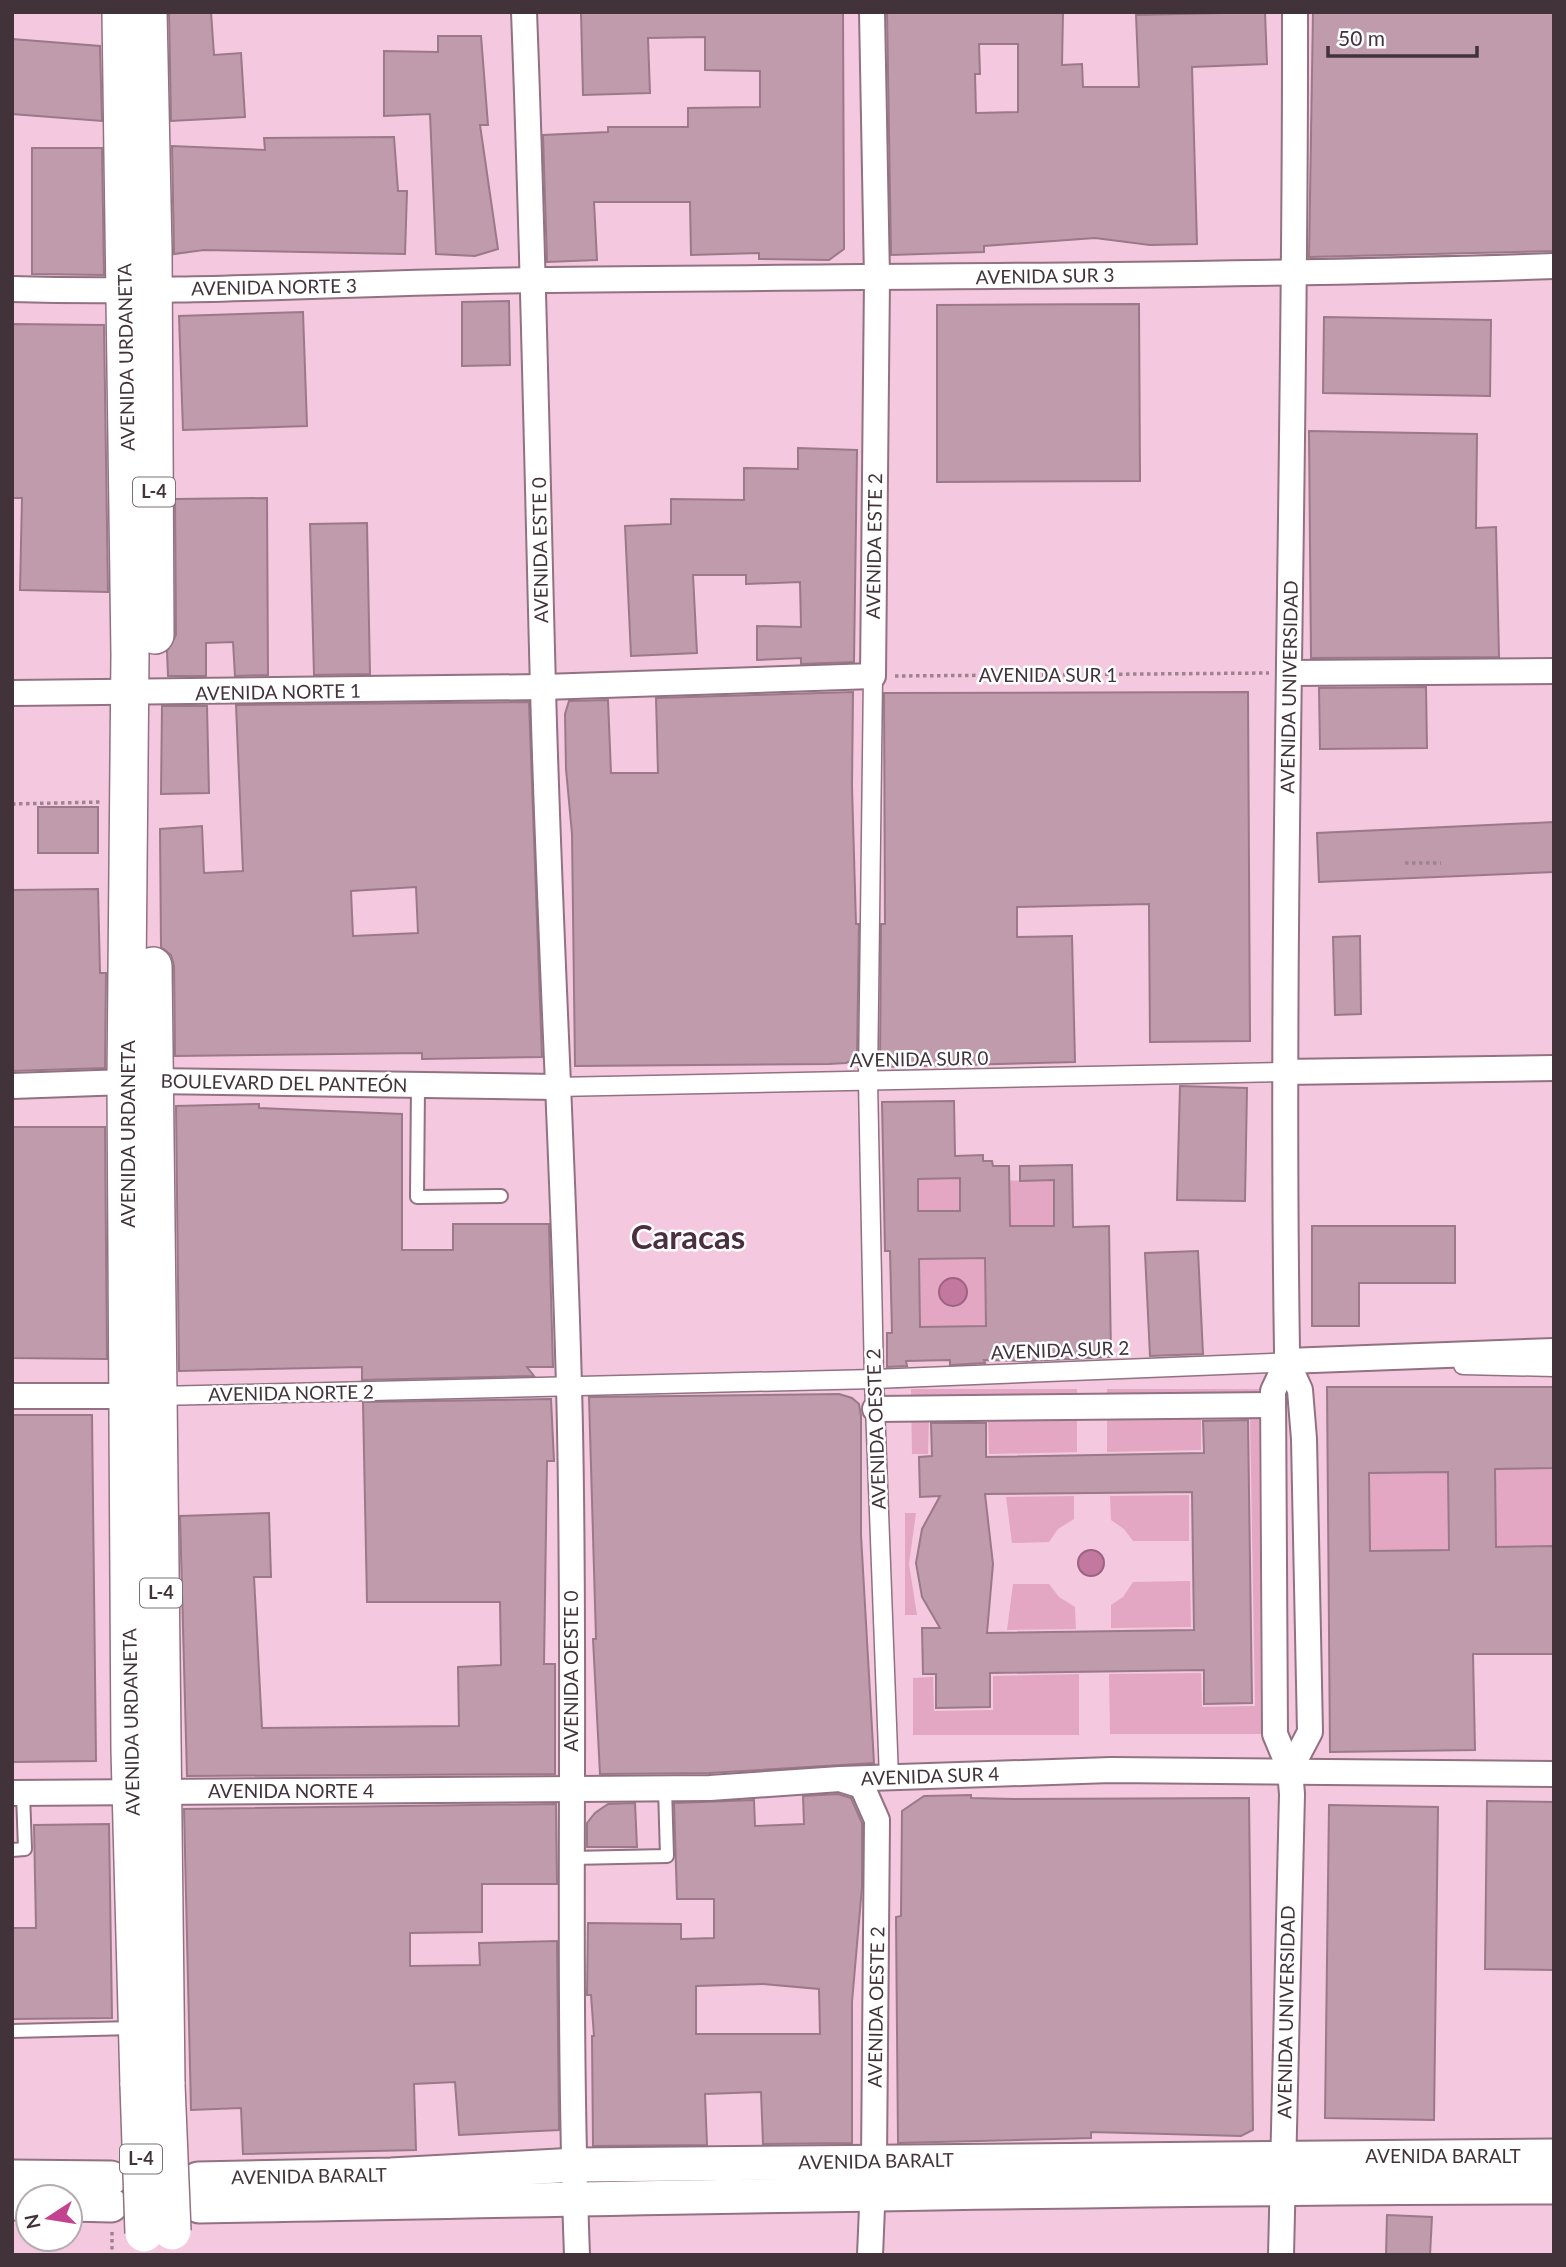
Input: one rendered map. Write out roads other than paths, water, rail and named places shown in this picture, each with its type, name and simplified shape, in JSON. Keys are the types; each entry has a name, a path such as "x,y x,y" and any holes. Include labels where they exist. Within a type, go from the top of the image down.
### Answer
{"main road":[{"name":"AVENIDA URDANETA","path":"121,12 139,290"},
{"name":"AVENIDA URDANETA","path":"140,1081 143,694 139,290 148,12"},
{"name":"AVENIDA URDANETA","path":"143,694 131,801 140,1081 147,1791 158,2243"},
{"name":"AVENIDA URDANETA","path":"147,1791 133,2013 153,2085"},
{"name":"AVENIDA BARALT","path":"1554,2155 1284,2173 872,2193 575,2201 199,2192 391,2175 576,2165 874,2160 1284,2173 1554,2187"},
{"path":"12,2178 47,2183"},
{"path":"84,2188 111,2192 84,2200"}],"street":[{"name":"AVENIDA ESTE 0","path":"524,12 535,280 543,687 556,1087"},
{"name":"AVENIDA ESTE 2","path":"868,1081 877,278 872,12"},
{"name":"AVENIDA UNIVERSIDAD","path":"1290,1770 1310,1732 1304,1439 1300,1390 1287,1362 1283,1072 1296,273 1295,12"},
{"name":"AVENIDA SUR 3","path":"535,280 1296,273 1540,263"},
{"name":"AVENIDA NORTE 3","path":"12,289 139,290 535,280"},
{"path":"1289,673 1554,671"},
{"path":"543,687 873,676"},
{"name":"AVENIDA NORTE 1","path":"12,693 143,694 543,687"},
{"path":"1283,1072 1554,1068"},
{"name":"AVENIDA SUR 0","path":"556,1087 1283,1072"},
{"name":"BOULEVARD DEL PANTEÓN","path":"12,1086 140,1081 556,1087"},
{"name":"AVENIDA OESTE 2","path":"868,1081 874,1378 889,1778"},
{"name":"AVENIDA OESTE 0","path":"556,1087 574,1378 571,1858 577,2255"},
{"path":"1287,1362 1554,1351"},
{"name":"AVENIDA UNIVERSIDAD","path":"1282,2255 1292,1794 1290,1770 1275,1734 1272,1405 1273,1391 1287,1362"},
{"name":"AVENIDA SUR 2","path":"574,1378 874,1378 1287,1362 1554,1367"},
{"name":"AVENIDA NORTE 2","path":"12,1396 144,1396 574,1378"},
{"path":"875,1409 1272,1405"},
{"name":"AVENIDA SUR 4","path":"571,1789 665,1788 1111,1770 1554,1774"},
{"name":"AVENIDA OESTE 2","path":"841,1779 862,1786 877,1820 874,2160 870,2255"},
{"name":"AVENIDA NORTE 4","path":"18,1793 571,1789"}],"lane":[{"path":"418,1085 417,1197 501,1196"},
{"path":"571,1858 667,1856 665,1788"},
{"path":"12,1850 25,1849 18,1793"},
{"path":"12,2031 133,2013"}],"district":[{"name":"Caracas","path":"688,1237"}]}
